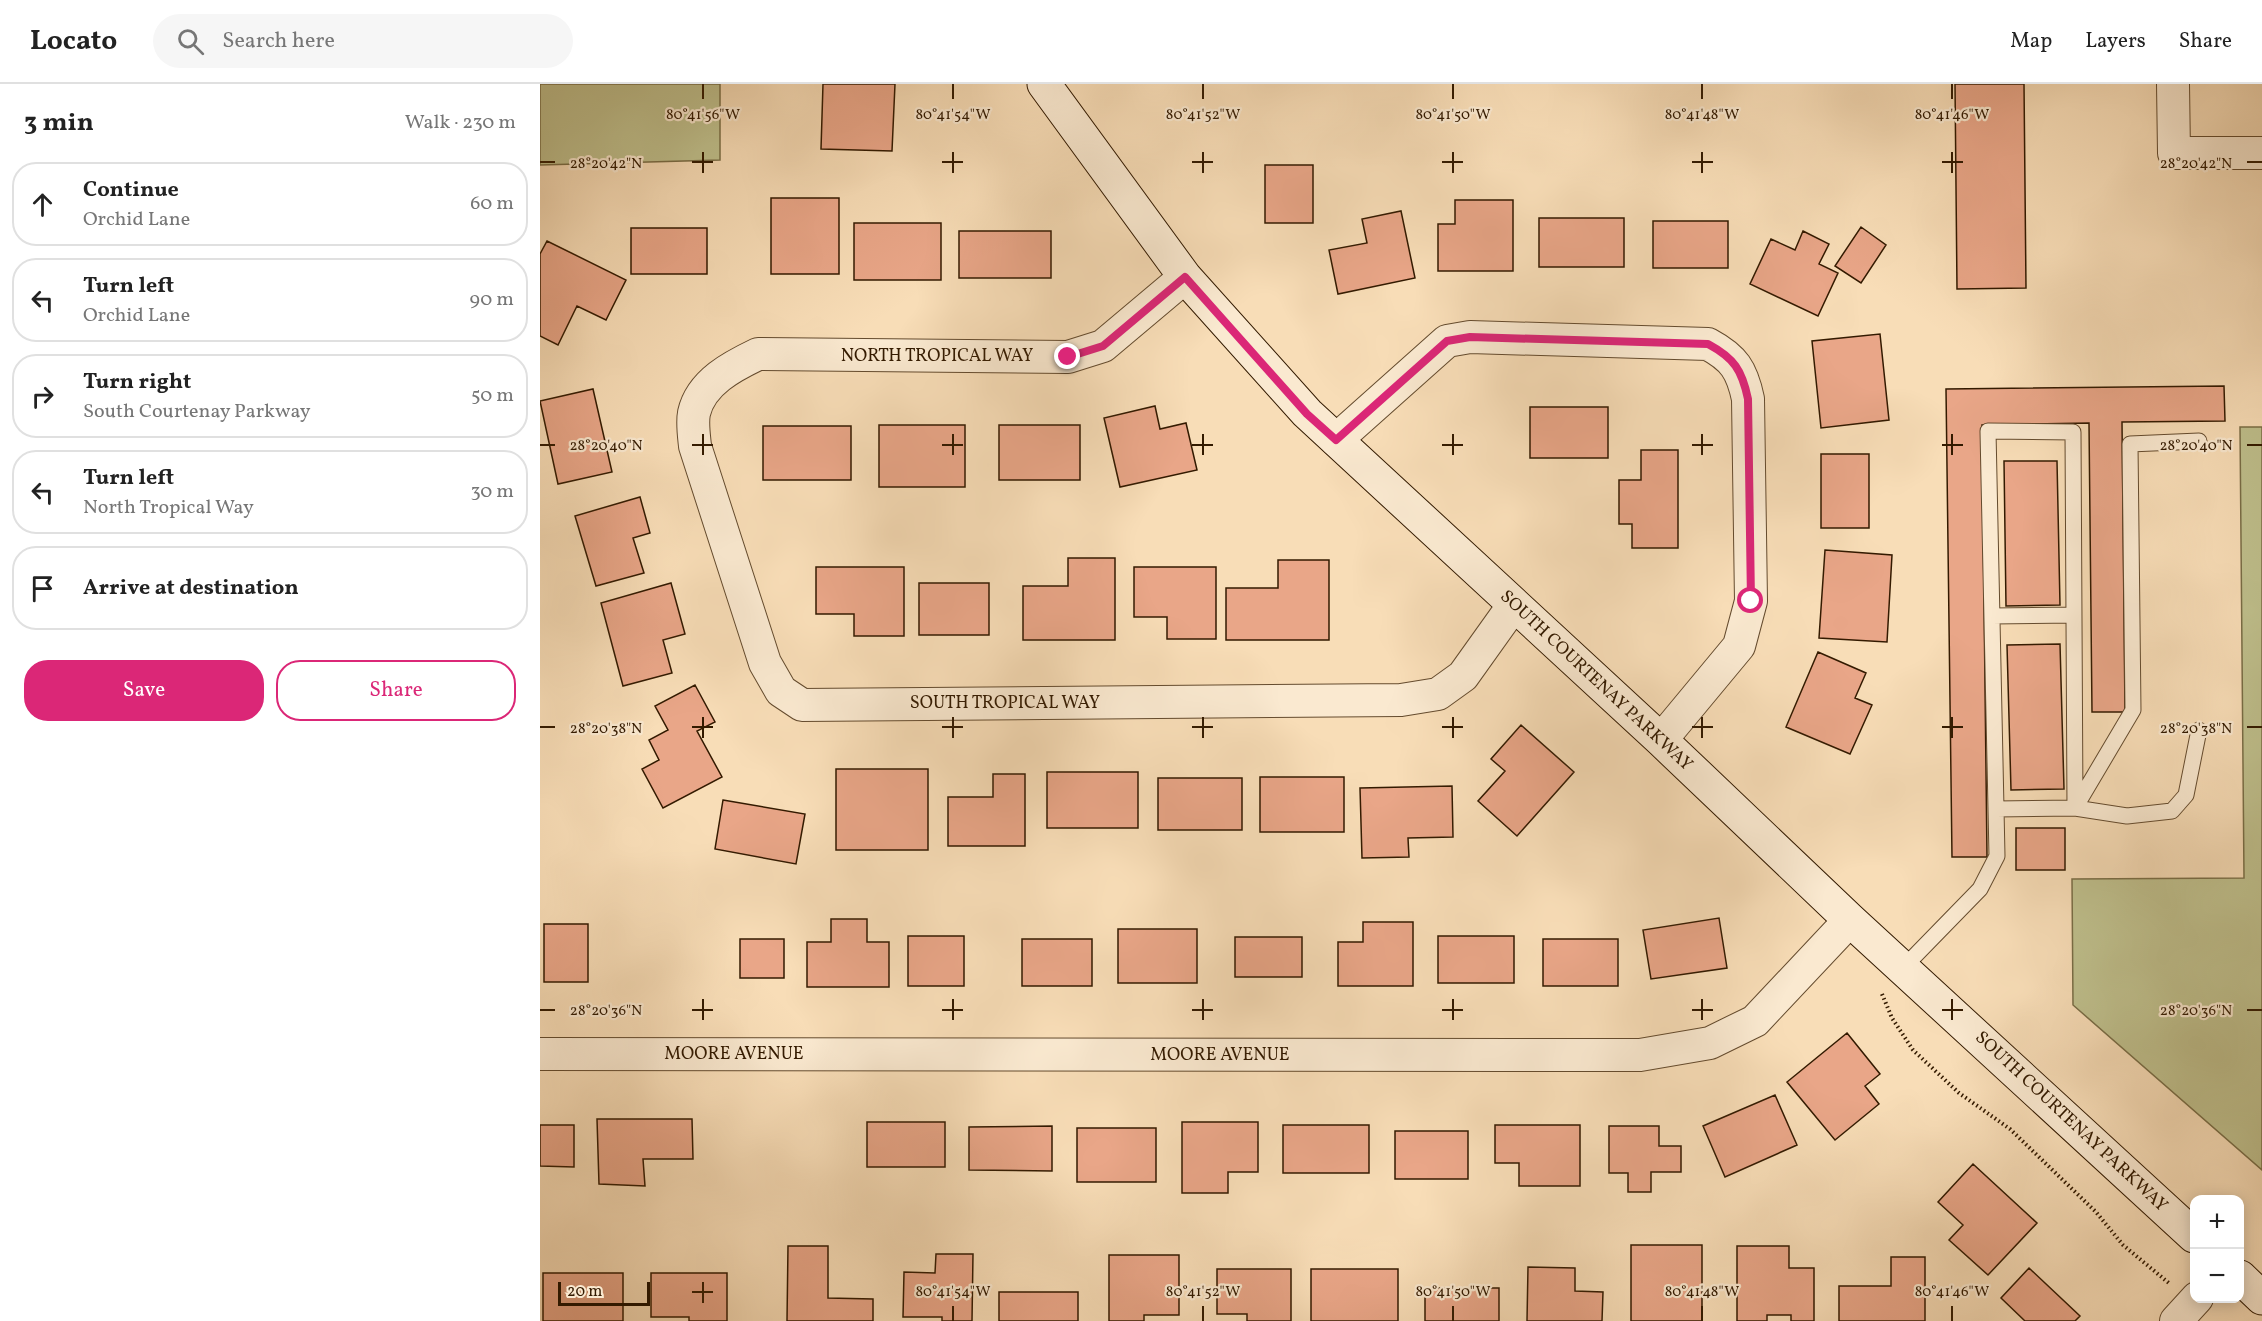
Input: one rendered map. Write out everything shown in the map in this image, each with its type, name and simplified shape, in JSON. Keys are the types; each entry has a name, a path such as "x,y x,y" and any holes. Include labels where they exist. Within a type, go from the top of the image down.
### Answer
{"main road":[{"name":"SOUTH COURTENAY PARKWAY","path":"1044,84 1185,277 1307,414 1661,740 1850,920 2190,1232"},
{"path":"2244,1281 2262,1298"}],"street":[{"path":"2173,84 2174,153 2262,153"},
{"name":"NORTH TROPICAL WAY","path":"707,387 732,366 758,354 1068,357 1103,346 1185,277"},
{"path":"1336,440 1447,341 1470,337 1708,344 1725,353 1744,380 1748,399 1751,601 1739,646 1661,740"},
{"name":"SOUTH TROPICAL WAY","path":"707,387 694,412 695,446 765,663 781,691 802,705 1401,700 1438,694 1462,676 1513,606"},
{"name":"MOORE AVENUE","path":"540,1054 1640,1055 1710,1043 1755,1021 1850,920"},
{"path":"2176,1321 2193,1303"}],"lane":[{"path":"1903,968 1980,889 1997,856 1988,431 2073,432 2075,808"},
{"path":"2075,808 2133,710 2130,444 2199,441"},
{"path":"1992,616 2074,615"},
{"path":"1996,809 2075,808 2127,816 2172,811 2186,795 2199,730"}],"green space":[{"path":"540,84 720,84 720,160 540,165"},
{"path":"2240,427 2262,427 2262,1170 2073,1005 2072,879 2244,878"}],"building":[{"path":"823,84 895,84 892,151 821,149"},
{"path":"1955,84 2024,84 2026,288 1957,289"},
{"path":"1265,165 1313,165 1313,223 1265,223"},
{"path":"771,198 839,198 839,274 771,274"},
{"path":"1455,200 1513,200 1513,271 1438,271 1438,224 1455,224"},
{"path":"1401,211 1415,278 1338,294 1329,250 1367,243 1362,219"},
{"path":"1539,218 1624,218 1624,267 1539,267"},
{"path":"1653,221 1728,221 1728,268 1653,268"},
{"path":"854,223 941,223 941,280 854,280"},
{"path":"1861,227 1886,245 1861,283 1835,266"},
{"path":"631,228 707,228 707,274 631,274"},
{"path":"959,231 1051,231 1051,278 959,278"},
{"path":"1803,231 1829,244 1819,264 1838,273 1818,316 1750,284 1771,239 1795,250"},
{"path":"547,241 626,280 606,320 577,306 558,345 540,336 540,254"},
{"path":"1880,334 1889,420 1821,428 1812,341"},
{"path":"2224,386 2225,421 2122,422 2125,712 2092,712 2089,423 1982,425 1987,857 1952,857 1946,389"},
{"path":"593,389 612,472 558,484 540,401"},
{"path":"1155,406 1160,429 1186,423 1197,470 1120,487 1104,418"},
{"path":"1530,407 1608,407 1608,458 1530,458"},
{"path":"879,425 965,425 965,487 879,487"},
{"path":"999,425 1080,425 1080,480 999,480"},
{"path":"763,426 851,426 851,480 763,480"},
{"path":"1641,450 1678,450 1678,548 1632,548 1632,524 1619,524 1619,480 1641,480"},
{"path":"1821,454 1869,454 1869,528 1821,528"},
{"path":"2004,461 2057,461 2060,605 2006,606"},
{"path":"640,497 650,533 633,538 644,573 596,586 575,516"},
{"path":"1825,550 1892,555 1887,642 1819,638"},
{"path":"1068,558 1115,558 1115,640 1023,640 1023,586 1068,586"},
{"path":"1278,560 1329,560 1329,640 1226,640 1226,588 1278,588"},
{"path":"816,567 904,567 904,636 854,636 854,614 816,614"},
{"path":"1134,567 1216,567 1216,639 1167,639 1167,617 1134,617"},
{"path":"671,583 685,634 663,640 672,673 623,686 601,603"},
{"path":"919,583 989,583 989,635 919,635"},
{"path":"2060,644 2064,789 2011,790 2007,645"},
{"path":"1818,652 1866,673 1855,698 1872,705 1850,754 1786,727"},
{"path":"695,685 715,722 697,731 722,777 663,808 642,769 659,760 649,740 668,730 655,706"},
{"path":"1521,725 1574,772 1517,836 1478,801 1505,771 1491,759"},
{"path":"836,769 928,769 928,850 836,850"},
{"path":"1047,772 1138,772 1138,828 1047,828"},
{"path":"993,774 1025,774 1025,846 948,846 948,797 993,797"},
{"path":"1260,777 1344,777 1344,832 1260,832"},
{"path":"1158,778 1242,778 1242,830 1158,830"},
{"path":"1452,786 1453,837 1408,838 1409,857 1362,858 1360,788"},
{"path":"723,800 805,814 796,864 715,849"},
{"path":"2016,828 2065,828 2065,870 2016,870"},
{"path":"1719,918 1727,968 1651,979 1643,930"},
{"path":"831,919 867,919 867,942 889,942 889,987 807,987 807,942 831,942"},
{"path":"1363,922 1413,922 1413,986 1338,986 1338,942 1363,942"},
{"path":"544,924 588,924 588,982 544,982"},
{"path":"1118,929 1197,929 1197,983 1118,983"},
{"path":"908,936 964,936 964,986 908,986"},
{"path":"1438,936 1514,936 1514,983 1438,983"},
{"path":"1235,937 1302,937 1302,977 1235,977"},
{"path":"740,939 784,939 784,978 740,978"},
{"path":"1022,939 1092,939 1092,986 1022,986"},
{"path":"1543,939 1618,939 1618,986 1543,986"},
{"path":"1847,1033 1880,1074 1865,1086 1879,1104 1835,1140 1787,1082"},
{"path":"1775,1095 1797,1145 1725,1177 1703,1126"},
{"path":"597,1119 692,1119 693,1159 643,1159 645,1186 599,1184"},
{"path":"867,1122 945,1122 945,1167 867,1167"},
{"path":"1182,1122 1258,1122 1258,1172 1228,1172 1228,1193 1182,1193"},
{"path":"540,1125 574,1125 574,1167 540,1166"},
{"path":"1283,1125 1369,1125 1369,1173 1283,1173"},
{"path":"1495,1125 1580,1125 1580,1186 1519,1186 1519,1163 1495,1163"},
{"path":"1052,1126 1052,1171 969,1170 969,1127"},
{"path":"1609,1126 1659,1126 1659,1146 1681,1146 1681,1172 1651,1172 1651,1192 1628,1192 1628,1173 1609,1173"},
{"path":"1077,1128 1156,1128 1156,1182 1077,1182"},
{"path":"1395,1131 1468,1131 1468,1179 1395,1179"},
{"path":"1973,1164 2037,1223 1988,1275 1949,1240 1963,1225 1938,1202"},
{"path":"1631,1245 1702,1245 1702,1321 1631,1321"},
{"path":"788,1246 828,1246 828,1298 873,1299 873,1321 787,1321"},
{"path":"1737,1246 1789,1246 1789,1268 1814,1268 1814,1321 1791,1321 1791,1315 1767,1315 1767,1321 1737,1321"},
{"path":"936,1254 973,1254 972,1321 942,1321 942,1317 903,1317 904,1272 935,1273"},
{"path":"1109,1255 1179,1255 1179,1315 1144,1315 1144,1321 1109,1321"},
{"path":"1891,1257 1925,1257 1925,1321 1839,1321 1839,1286 1891,1286"},
{"path":"1528,1267 1575,1268 1575,1291 1603,1292 1602,1321 1527,1321"},
{"path":"2029,1268 2080,1316 2075,1321 2025,1321 2001,1298"},
{"path":"1217,1269 1291,1269 1291,1321 1247,1321 1247,1314 1217,1314"},
{"path":"1311,1269 1398,1269 1398,1321 1311,1321"},
{"path":"543,1273 623,1273 623,1321 543,1321"},
{"path":"651,1273 727,1273 727,1321 689,1321 689,1317 651,1317"},
{"path":"1425,1288 1499,1288 1499,1321 1425,1321"},
{"path":"999,1292 1078,1292 1078,1321 999,1321"}],"route":[{"path":"1068,357 1103,346 1185,277 1307,414 1336,440 1447,341 1470,337 1708,344 1725,353 1734,363 1744,380 1748,399 1751,601"}]}
